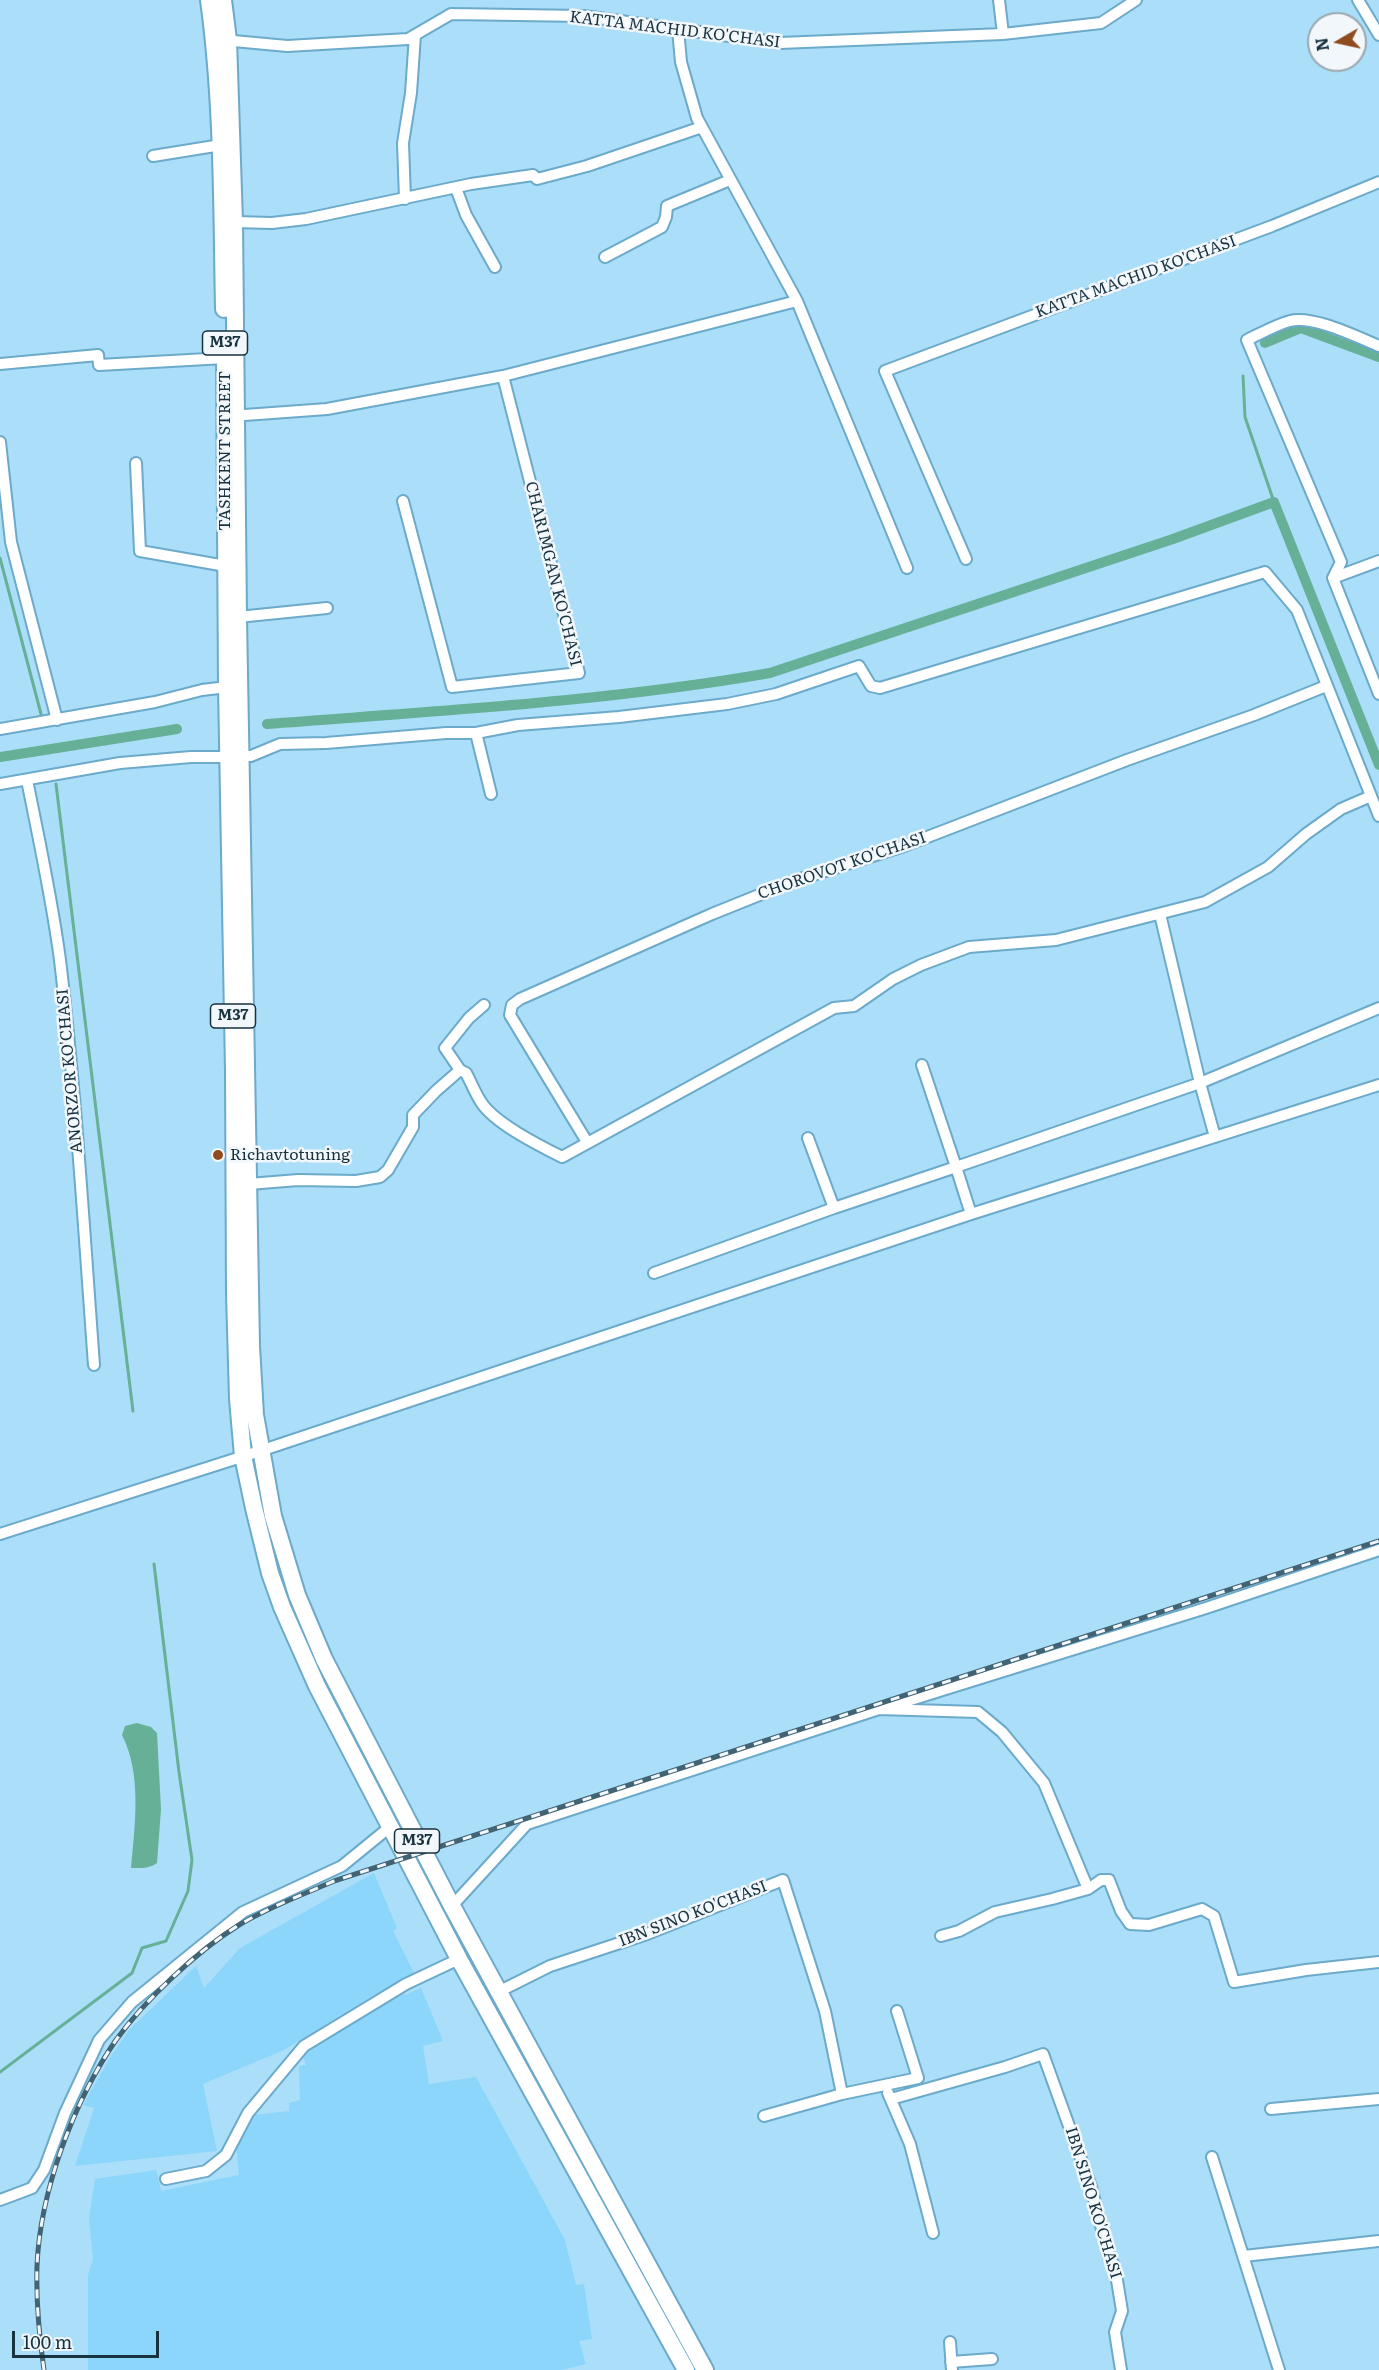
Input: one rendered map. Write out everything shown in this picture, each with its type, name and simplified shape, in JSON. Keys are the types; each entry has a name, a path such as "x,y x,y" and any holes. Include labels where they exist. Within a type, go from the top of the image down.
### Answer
{"highway":[{"name":"TASHKENT STREET","path":"209,0 221,40 234,222 226,566 233,687"},
{"name":"TASHKENT STREET","path":"223,0 221,145 225,358 231,416 238,617 233,687"},
{"name":"M37","path":"233,687 235,1293 238,1399 243,1456 270,1573 282,1607 317,1686 459,1959 686,2370"},
{"name":"M37","path":"234,757 249,1184 251,1346 255,1415 260,1451 279,1542 297,1595 320,1648 452,1906 705,2370"},
{"path":"527,2081 542,2072"}],"street":[{"path":"999,0 1003,34"},
{"name":"KATTA MACHID KO'CHASI","path":"221,40 287,46 408,39 451,14 584,16 780,43 1003,34 1101,23 1136,0"},
{"path":"1358,0 1379,35"},
{"path":"678,29 681,62 697,118 797,301 907,568"},
{"path":"405,199 403,143 411,93 415,35"},
{"path":"234,222 272,223 306,219 456,188 533,175 537,180 702,127"},
{"path":"153,156 221,145"},
{"path":"605,256 662,227 667,206 730,180"},
{"name":"KATTA MACHID KO'CHASI","path":"966,559 885,371 1262,230 1379,182"},
{"path":"456,188 466,215 495,267"},
{"path":"231,416 327,409 503,376 797,301"},
{"path":"1379,346 1306,320 1291,320 1246,340 1341,561 1333,578 1379,694"},
{"path":"0,364 98,355 99,365 225,358"},
{"name":"CHARIMGAN KO'CHASI","path":"403,501 452,687 579,673 503,376"},
{"path":"0,442 11,542 57,720"},
{"path":"136,463 140,550 226,566"},
{"path":"1333,578 1379,561"},
{"path":"0,784 120,763 191,757 251,756 280,744 326,743 446,733 476,734 518,725 619,717 727,704 776,694 859,666 871,686 880,688 1265,572 1297,610 1379,816"},
{"path":"238,617 327,608"},
{"name":"CHOROVOT KO'CHASI","path":"587,1142 510,1016 512,1005 520,999 712,914 794,881 904,846 1326,686"},
{"path":"0,716 2,728 155,702 202,690 233,687"},
{"path":"476,734 491,794"},
{"name":"ANORZOR KO'CHASI","path":"27,780 44,862 60,960 77,1138 94,1365"},
{"path":"484,1005 445,1048 460,1070 466,1073 481,1102 490,1112 530,1142 562,1157 834,1008 854,1006 893,979 921,965 969,947 1056,940 1205,902 1268,867 1306,834 1341,809 1371,796"},
{"path":"1160,914 1215,1137"},
{"path":"654,1273 834,1208 1200,1083 1379,1008"},
{"path":"922,1065 971,1214"},
{"path":"249,1184 298,1180 356,1181 380,1177 388,1170 413,1127 413,1115 460,1070"},
{"path":"0,1534 260,1451 971,1214 1379,1085"},
{"path":"808,1138 834,1208"},
{"path":"452,1906 527,1824 879,1710 1194,1612 1379,1550"},
{"path":"879,1710 978,1712 1002,1732 1044,1783 1088,1888"},
{"path":"0,2200 32,2188 44,2170 65,2114 99,2040 132,2002 243,1912 342,1866 391,1826"},
{"name":"IBN SINO KO'CHASI","path":"498,1992 550,1966 647,1934 783,1880 825,2011 842,2094"},
{"path":"940,1936 959,1931 995,1912 1088,1888 1101,1880 1109,1880 1121,1911 1130,1924 1149,1925 1202,1909 1214,1916 1234,1982 1306,1970 1379,1962"},
{"path":"166,2179 206,2171 226,2155 248,2113 304,2046 406,1984 459,1959"},
{"path":"764,2116 842,2094 918,2078 897,2011"},
{"name":"IBN SINO KO'CHASI","path":"891,2099 1043,2054 1091,2187 1109,2256 1115,2268 1122,2310 1115,2332 1121,2370"},
{"path":"885,2085 910,2144 933,2233"},
{"path":"1271,2109 1379,2099"},
{"path":"1212,2157 1279,2370"},
{"path":"1244,2256 1379,2241"},
{"path":"950,2342 952,2366 992,2359"}],"shaded area":[{"path":"137,1723 151,1727 157,1733 161,1809 157,1863 148,1867 131,1868 135,1783 128,1750 122,1735 125,1726"},
{"path":"374,1873 397,1928 393,1931 414,1973 284,2050 203,2084 217,2151 75,2166 94,2108 83,2105 129,2030 196,1966 204,1988 240,1948"},
{"path":"421,1988 443,2041 423,2046 429,2084 476,2077 565,2240 576,2285 584,2284 592,2339 579,2341 586,2364 562,2370 88,2370 88,2275 93,2259 89,2218 95,2179 156,2170 161,2191 239,2175 236,2143 252,2115 289,2111 289,2103 300,2100 299,2066 306,2065 303,2056 324,2039 400,1991 405,1995"}],"waterway":[{"path":"1265,343 1301,328 1379,357"},
{"path":"1243,376 1245,417 1274,502"},
{"path":"267,724 582,698 770,673 1173,539 1274,502 1379,765"},
{"path":"0,558 41,714"},
{"path":"0,757 177,729"},
{"path":"56,784 133,1411"},
{"path":"0,2072 132,1973 142,1948 166,1941 188,1891 192,1860 154,1564"}],"railway":[{"path":"44,2370 37,2292 40,2237 52,2178 73,2119 101,2064 128,2025 189,1962 239,1925 334,1881 1379,1541"}],"place":[{"name":"Richavtotuning","path":"218,1155"}]}
